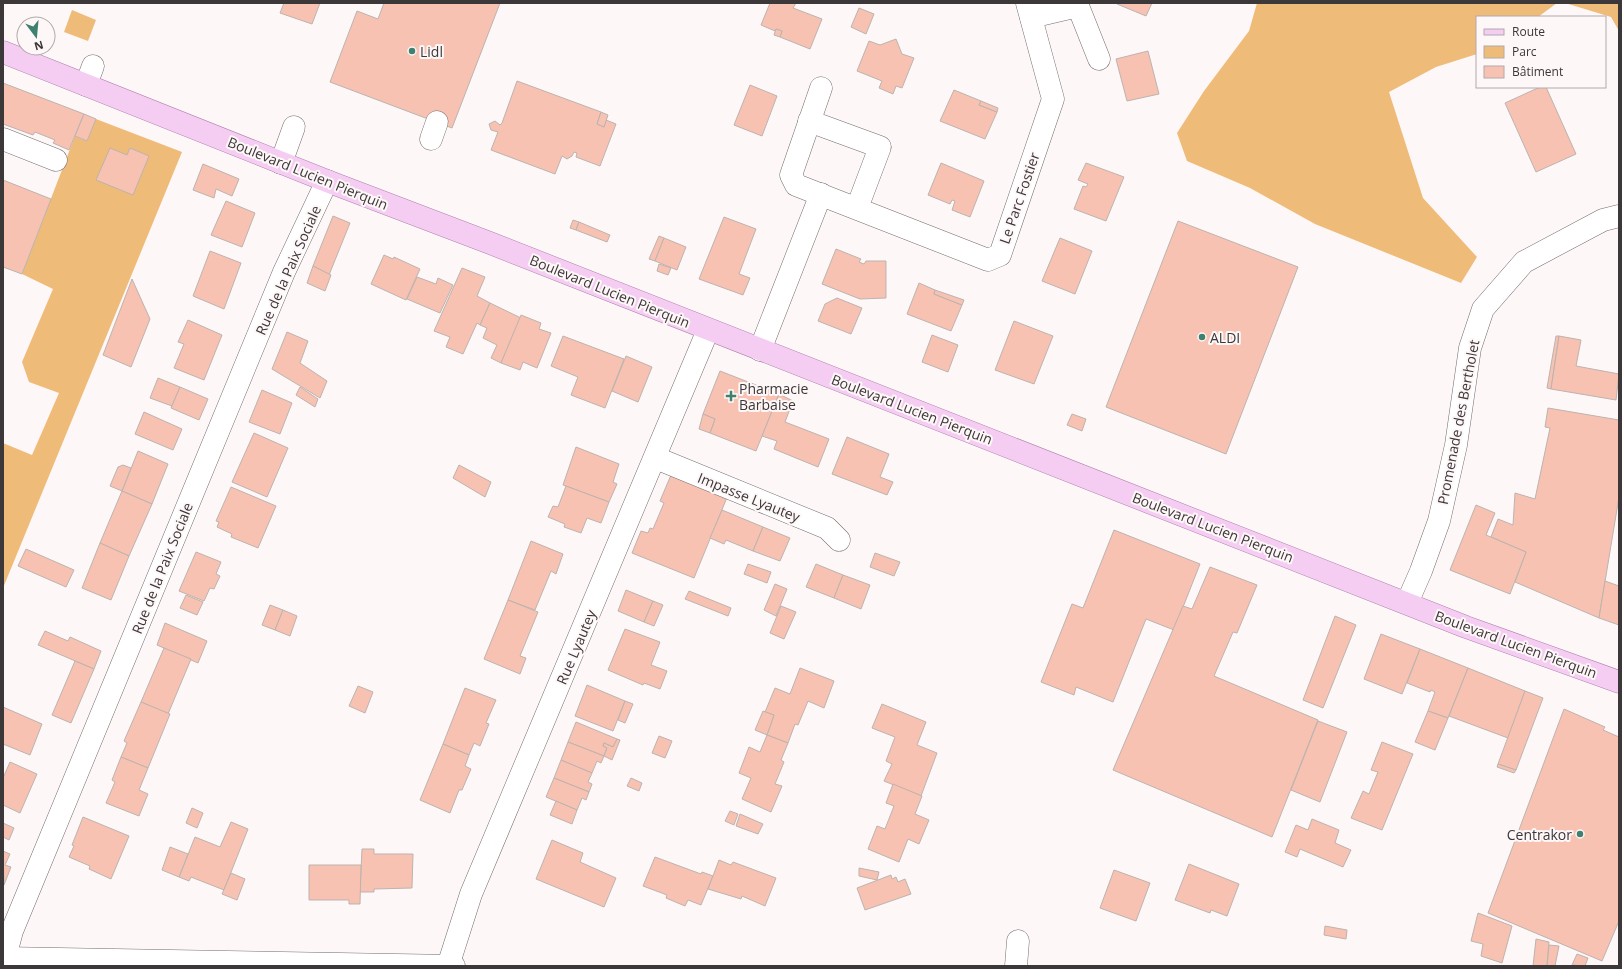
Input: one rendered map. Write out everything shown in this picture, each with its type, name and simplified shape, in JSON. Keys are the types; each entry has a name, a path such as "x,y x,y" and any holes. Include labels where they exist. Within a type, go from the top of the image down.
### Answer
{"main road":[{"name":"Boulevard Lucien Pierquin","path":"3,52 89,75 206,132 280,163 490,243 1466,627 1619,682"}],"street":[{"path":"1029,10 1078,4 1098,59"},
{"name":"Le Parc Fostier","path":"821,88 791,175 796,185 988,260 1000,255 1053,99 1029,10"},
{"path":"809,121 880,147 857,208"},
{"path":"280,163 294,127"},
{"path":"3,139 56,160"},
{"name":"Rue de la Paix Sociale","path":"4,960 15,923 284,272 327,181"},
{"path":"760,350 821,194"},
{"name":"Promenade des Bertholet","path":"1407,603 1439,521 1456,445 1470,348 1483,309 1524,262 1603,220 1619,216"},
{"name":"Rue Lyautey","path":"448,966 471,894 656,458 708,330"},
{"name":"Impasse Lyautey","path":"656,458 826,528 839,540"},
{"path":"1016,966 1018,941"},
{"path":"4,960 454,966"}],"green space":[{"path":"1257,3 1557,3 1539,16 1476,16 1476,54 1436,67 1389,92 1423,198 1477,257 1461,283 1315,224 1250,188 1187,161 1177,133 1204,91 1249,31"},
{"path":"1565,3 1619,3 1619,31 1611,17"},
{"path":"72,10 96,20 88,41 64,32"},
{"path":"96,119 182,152 3,588 3,443 32,455 59,393 29,382 22,362 53,289 22,274 75,136 87,141"}],"building":[{"path":"284,3 320,3 312,24 280,13"},
{"name":"Lidl","path":"384,3 500,3 452,128 330,82 357,11 378,19"},
{"path":"770,3 796,3 793,8 822,19 810,49 780,37 782,31 776,29 775,31 761,25"},
{"path":"1117,3 1152,3 1146,16"},
{"path":"859,8 874,14 866,34 851,27"},
{"path":"776,29 782,31 780,37 774,35"},
{"path":"896,39 902,54 914,58 902,88 896,86 893,94 879,88 882,81 857,71 869,41 880,45"},
{"path":"1148,51 1159,94 1127,101 1116,59"},
{"path":"517,81 601,112 597,124 604,127 606,120 616,124 600,166 576,157 577,153 574,152 572,156 567,159 562,156 555,174 491,150 498,132 491,130 489,124 495,121 500,125 502,123"},
{"path":"3,83 84,114 69,150 53,143 55,140 35,132 33,135 3,124"},
{"path":"750,85 777,96 762,136 734,125"},
{"path":"1538,88 1546,88 1576,154 1536,172 1505,103"},
{"path":"954,90 981,101 979,105 997,112 985,139 940,121"},
{"path":"981,101 998,108 997,112 979,105"},
{"path":"601,112 608,115 604,127 597,124"},
{"path":"84,114 96,119 87,141 75,136"},
{"path":"110,148 127,155 130,148 149,156 133,195 96,180"},
{"path":"941,163 984,181 970,217 952,210 955,201 952,200 950,204 928,195"},
{"path":"1086,163 1124,177 1106,221 1074,209 1083,186 1086,187 1088,184 1078,180"},
{"path":"203,164 239,179 232,196 216,189 214,198 193,190"},
{"path":"3,180 51,199 22,274 3,267"},
{"path":"226,201 255,213 242,247 211,235"},
{"path":"333,216 350,223 329,275 313,266"},
{"path":"724,217 756,229 739,274 750,278 743,295 699,279"},
{"path":"573,220 579,222 576,230 570,228"},
{"name":"ALDI","path":"1178,221 1298,267 1226,454 1106,407"},
{"path":"579,222 610,235 607,242 576,230"},
{"path":"659,236 664,238 655,261 649,259"},
{"path":"664,238 686,247 677,270 655,261"},
{"path":"1060,238 1092,251 1075,294 1042,281"},
{"path":"836,249 861,259 859,262 864,264 866,261 886,261 886,298 860,299 822,284"},
{"path":"210,251 241,263 224,309 193,296"},
{"path":"384,255 393,259 394,257 420,269 406,300 371,284"},
{"path":"659,264 671,268 668,275 657,271"},
{"path":"313,266 331,275 325,291 307,283"},
{"path":"462,268 485,277 477,296 490,303 480,325 477,323 463,354 446,347 450,337 434,331"},
{"path":"417,277 436,284 438,278 453,285 440,313 407,299"},
{"path":"132,279 150,319 131,367 103,355"},
{"path":"919,283 935,290 934,294 962,305 951,331 907,314"},
{"path":"935,290 964,300 962,305 934,294"},
{"path":"837,298 862,308 851,334 818,321 825,304"},
{"path":"490,303 521,318 501,363 491,358 497,345 483,338 487,328 480,325"},
{"path":"521,315 541,323 539,329 551,333 537,368 523,362 520,370 501,363"},
{"path":"188,320 222,335 204,380 174,368 184,344 178,342"},
{"path":"1014,321 1053,336 1034,384 995,370"},
{"path":"287,332 308,341 300,363 327,381 320,398 272,369"},
{"path":"932,335 958,345 948,372 922,362"},
{"path":"563,336 624,359 605,408 571,395 578,377 551,366"},
{"path":"1556,336 1559,336 1551,389 1547,388"},
{"path":"1559,336 1581,340 1576,366 1619,374 1616,400 1551,389"},
{"path":"626,356 652,367 638,402 612,391"},
{"path":"720,371 779,394 756,451 710,433 715,419 703,414"},
{"path":"158,378 180,387 172,406 150,398"},
{"path":"180,387 208,399 199,420 171,408"},
{"path":"300,387 318,399 315,407 296,395"},
{"path":"262,390 292,403 280,434 249,422"},
{"path":"779,394 793,401 785,422 829,439 818,467 774,449 777,441 762,436"},
{"path":"1548,408 1619,420 1619,497 1599,618 1515,582 1526,552 1491,537 1498,519 1513,525 1515,493 1535,499 1550,428 1545,427"},
{"path":"144,412 182,429 173,450 135,434"},
{"path":"703,414 715,419 710,433 699,429"},
{"path":"1072,414 1086,419 1082,431 1067,425"},
{"path":"254,433 288,448 267,497 232,482"},
{"path":"847,437 889,454 880,477 893,482 887,495 832,474"},
{"path":"576,447 619,464 613,482 617,484 609,502 563,485"},
{"path":"138,451 168,464 152,504 122,491"},
{"path":"123,465 131,468 122,491 110,486 118,467"},
{"path":"459,465 491,482 485,497 453,478"},
{"path":"671,475 728,495 694,578 632,553 641,531 648,533 650,528 653,529 664,503 660,501"},
{"path":"566,486 609,502 601,523 587,518 581,533 564,527 565,524 548,517 553,506 558,507"},
{"path":"231,487 276,506 258,548 231,537 232,534 217,527 219,522 216,521"},
{"path":"122,491 152,504 129,556 100,543"},
{"path":"1476,505 1495,513 1486,535 1526,552 1510,594 1450,570"},
{"path":"722,510 763,527 753,551 726,540 724,544 710,538"},
{"path":"763,527 790,538 780,561 753,551"},
{"path":"1114,530 1200,564 1174,630 1146,619 1113,702 1076,687 1074,695 1041,682 1072,604 1083,608"},
{"path":"531,541 563,554 556,574 551,571 535,610 508,600"},
{"path":"100,543 129,556 111,600 82,588"},
{"path":"26,549 74,570 66,587 18,566"},
{"path":"196,552 221,562 216,574 220,576 214,589 210,588 204,601 179,591"},
{"path":"875,553 900,562 894,576 870,567"},
{"path":"748,564 771,572 767,583 744,574"},
{"path":"816,564 843,575 834,598 806,587"},
{"path":"1210,567 1257,585 1237,633 1233,632 1214,676 1318,720 1272,837 1113,770 1183,606 1192,609"},
{"path":"843,575 870,585 861,609 834,598"},
{"path":"1605,581 1619,586 1619,625 1599,618"},
{"path":"775,584 787,589 776,616 764,610"},
{"path":"626,590 653,601 644,622 618,611"},
{"path":"689,591 731,608 728,616 685,599"},
{"path":"186,595 203,602 197,615 180,608"},
{"path":"508,600 538,612 520,656 526,658 520,674 484,659"},
{"path":"653,601 663,605 654,626 644,622"},
{"path":"270,605 283,610 275,630 262,625"},
{"path":"781,606 796,612 784,639 770,633"},
{"path":"283,610 297,616 290,636 275,630"},
{"path":"1335,616 1356,625 1323,708 1303,700"},
{"path":"165,623 207,641 198,663 157,645"},
{"path":"625,629 660,642 651,665 667,671 660,689 644,683 643,685 608,670"},
{"path":"45,631 68,641 70,637 101,651 94,669 38,645"},
{"path":"1381,634 1420,649 1402,694 1364,679"},
{"path":"164,648 191,659 168,714 141,702"},
{"path":"1420,649 1468,668 1448,718 1428,711 1435,692 1431,690 1430,692 1407,683"},
{"path":"75,661 94,669 71,723 52,715"},
{"path":"800,668 834,681 824,708 808,701 798,725 795,724 788,743 767,735 774,715 765,712 775,688 790,694"},
{"path":"1468,668 1525,691 1508,738 1449,716"},
{"path":"587,685 625,701 613,731 575,716"},
{"path":"358,686 373,692 365,713 349,706"},
{"path":"465,688 496,700 486,723 489,724 480,746 474,743 469,755 443,744"},
{"path":"1525,691 1543,698 1516,770 1498,764"},
{"path":"625,701 633,704 625,723 618,720"},
{"path":"141,702 170,714 148,768 121,757 127,743 124,741"},
{"path":"882,704 926,722 917,745 937,753 921,796 884,781 892,764 886,761 895,737 872,728"},
{"path":"3,707 42,724 30,755 3,744"},
{"path":"1564,709 1605,727 1603,730 1619,737 1619,921 1602,961 1488,913"},
{"path":"763,711 774,715 767,735 755,730"},
{"path":"1428,711 1448,718 1435,750 1415,742"},
{"path":"1318,721 1347,732 1320,802 1291,790"},
{"path":"576,722 617,739 613,747 604,743 603,746 607,748 604,756 568,742"},
{"path":"767,735 788,743 781,760 784,762 775,784 782,786 771,812 742,799 751,778 739,773 749,747 760,752"},
{"path":"659,736 672,741 665,758 652,753"},
{"path":"617,739 620,740 612,760 604,756 607,748 603,746 604,743 613,747"},
{"path":"568,742 604,756 601,763 597,761 592,773 561,760"},
{"path":"1382,742 1413,754 1382,830 1351,818 1363,791 1369,794 1378,772 1371,770"},
{"path":"443,744 469,755 465,766 471,769 462,790 459,790 450,813 420,800"},
{"path":"121,757 148,768 139,790 148,794 139,816 106,803 115,782 112,780"},
{"path":"561,760 592,773 588,782 592,784 589,792 554,778"},
{"path":"10,762 37,774 20,813 3,805 3,778"},
{"path":"1498,764 1516,770 1514,773 1497,767"},
{"path":"554,778 589,792 586,800 582,798 577,810 546,797"},
{"path":"631,778 642,783 639,791 627,786"},
{"path":"893,784 922,796 915,814 929,820 919,844 908,839 899,862 868,849 877,826 885,829 894,806 886,803"},
{"path":"556,801 577,810 572,824 550,815"},
{"path":"192,808 203,813 197,828 186,823"},
{"path":"730,811 738,814 734,825 725,821"},
{"path":"740,814 763,824 758,834 736,826"},
{"path":"83,817 129,836 111,879 89,869 90,866 69,857"},
{"path":"1312,819 1339,830 1335,843 1351,850 1343,867 1300,849 1297,857 1285,852 1296,825 1308,830"},
{"path":"231,822 248,829 224,890 191,877 189,881 179,877 195,837 220,847"},
{"path":"3,823 14,828 9,840 3,837"},
{"path":"552,840 583,853 580,862 616,878 604,907 536,879"},
{"path":"170,847 188,854 179,877 162,870"},
{"path":"362,849 374,849 374,854 413,854 412,888 374,889 374,892 360,892"},
{"path":"3,851 10,854 5,865 11,867 4,885"},
{"path":"655,857 701,874 702,872 713,876 701,905 688,900 685,906 666,898 667,895 643,886"},
{"path":"719,860 731,865 733,862 776,878 765,906 742,896 741,899 708,889"},
{"path":"1189,864 1239,884 1227,916 1211,910 1210,913 1175,900"},
{"path":"309,865 361,865 360,904 349,904 349,900 309,900"},
{"path":"859,868 879,872 877,880 859,876"},
{"path":"1114,870 1150,883 1136,921 1100,908"},
{"path":"231,873 245,879 237,900 222,894"},
{"path":"891,875 892,879 896,877 898,882 905,879 911,894 865,910 857,888"},
{"path":"1478,913 1512,926 1502,963 1481,956 1483,944 1471,941"},
{"path":"1325,926 1347,930 1346,939 1324,935"},
{"path":"1536,939 1549,942 1547,966 1533,966"},
{"path":"1549,945 1559,946 1555,966 1547,966"},
{"path":"1577,954 1588,958 1585,966 1572,965"}],"place":[{"name":"Lidl","path":"412,51"},
{"name":"ALDI","path":"1202,337"},
{"name":"Pharmacie Barbaise","path":"731,396"},
{"name":"Centrakor","path":"1580,834"}]}
